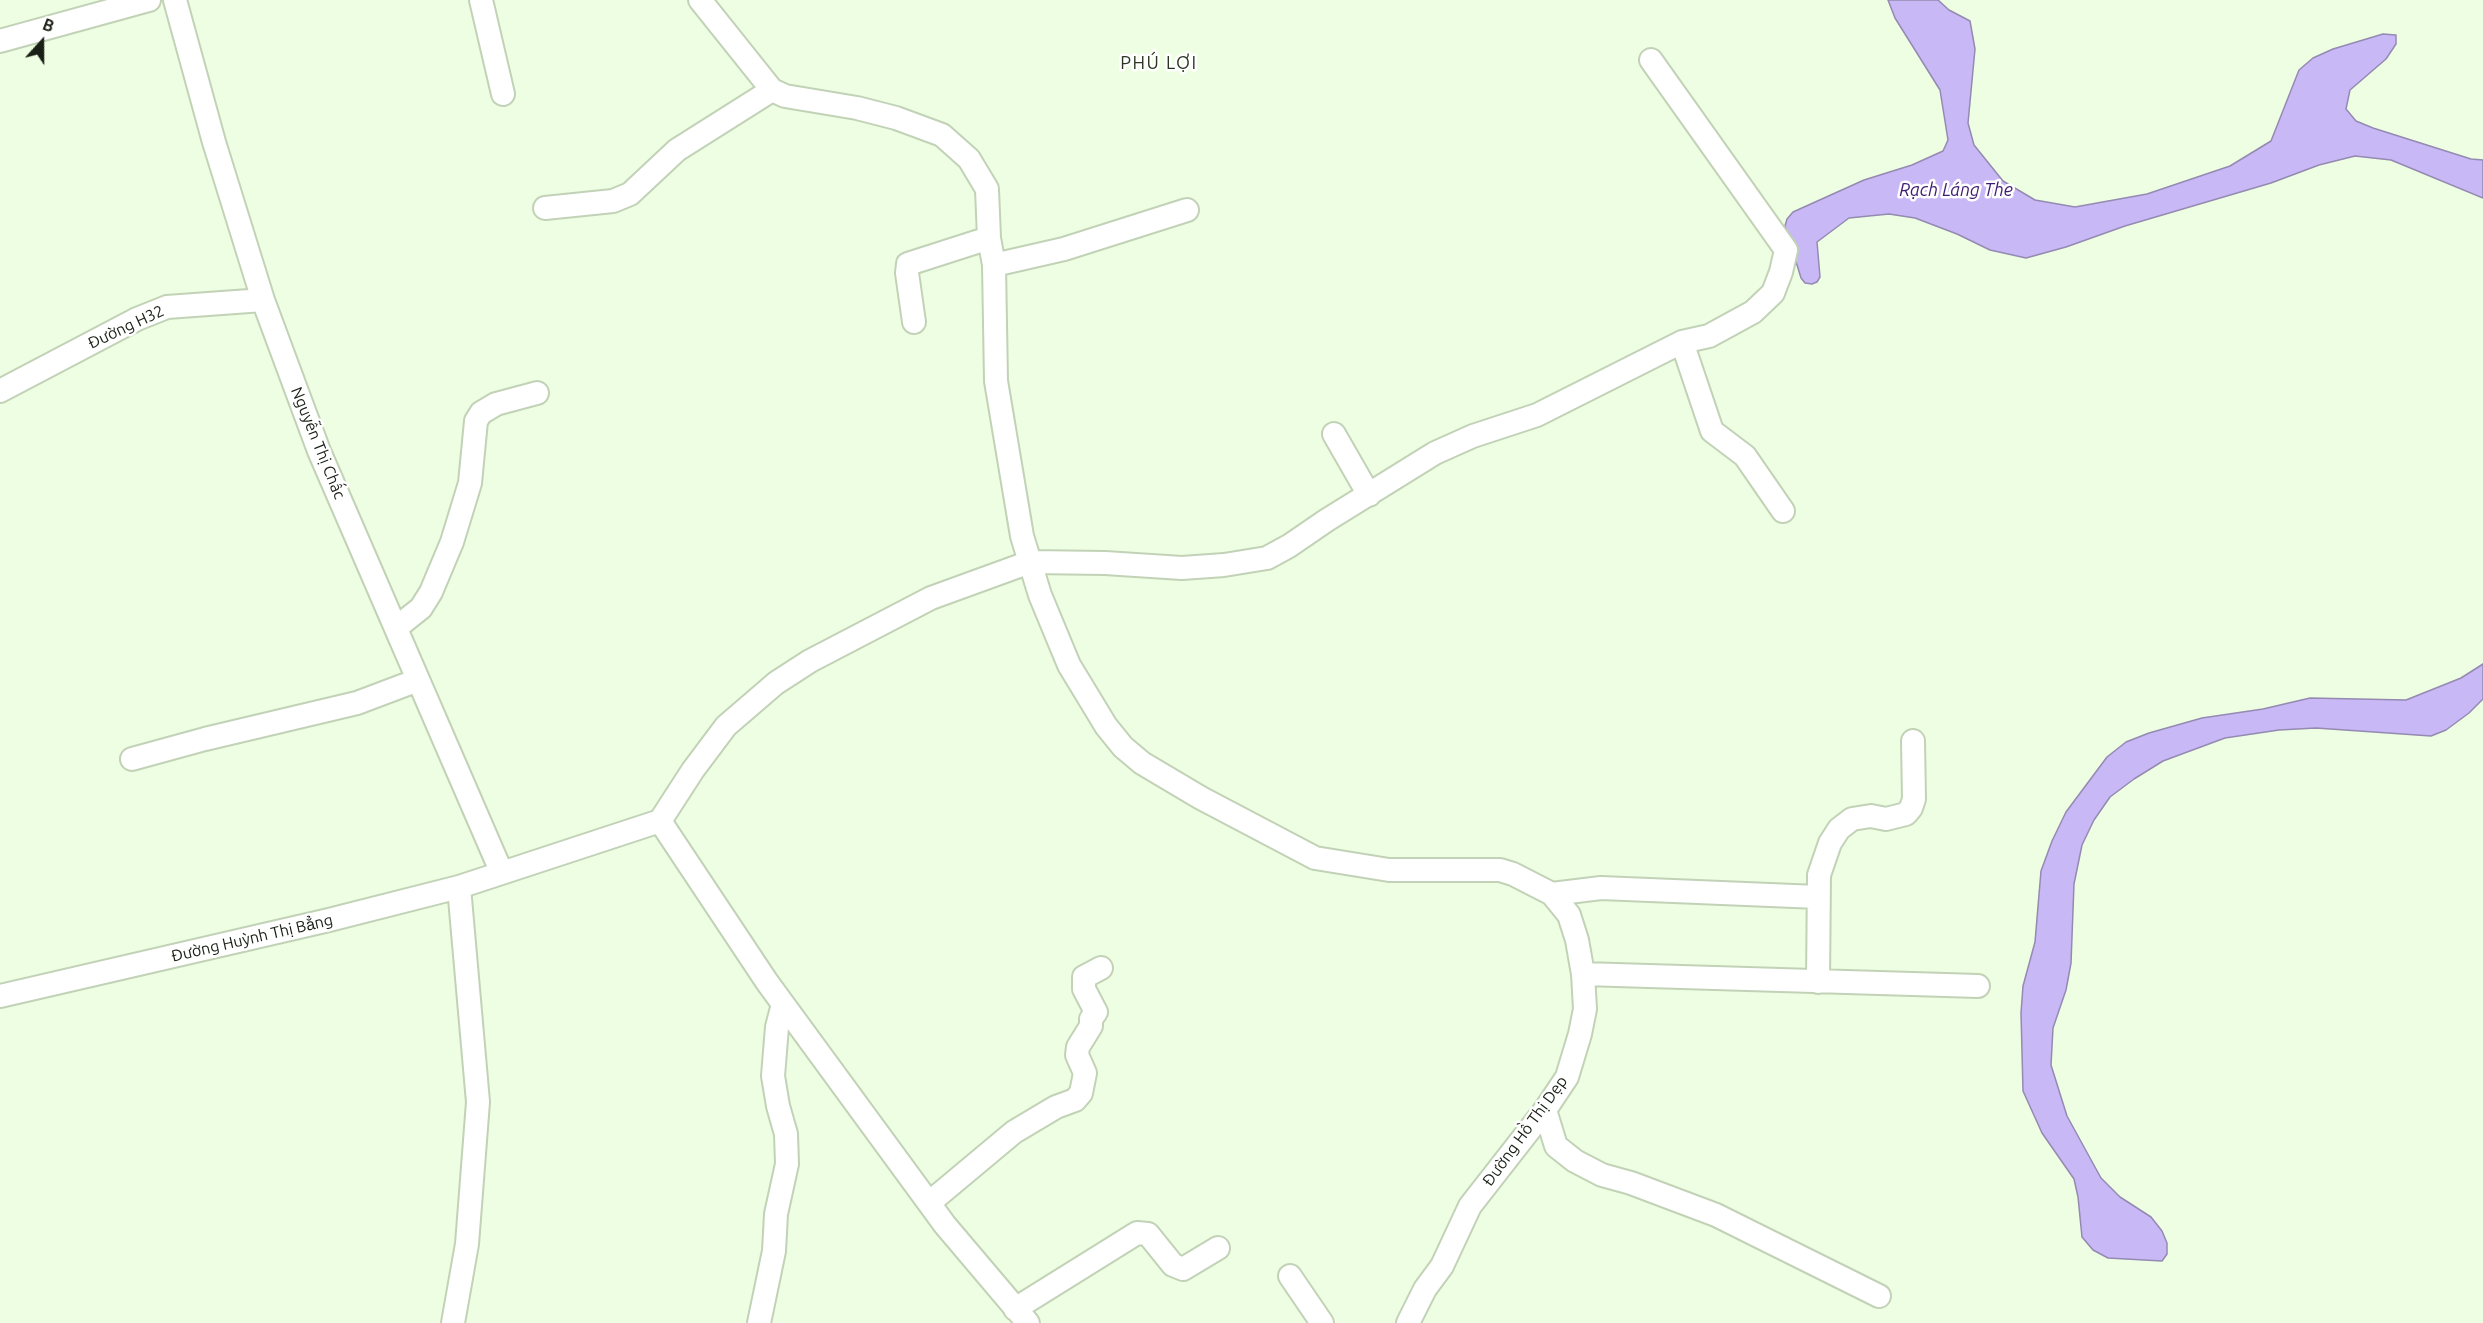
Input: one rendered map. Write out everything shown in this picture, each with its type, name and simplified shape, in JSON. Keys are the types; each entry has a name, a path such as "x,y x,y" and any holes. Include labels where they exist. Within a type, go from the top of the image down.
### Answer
{"street":[{"path":"0,41 149,0"},
{"name":"Nguyễn Thị Chấc","path":"175,0 214,142 263,300 319,451 501,871"},
{"path":"481,0 503,94"},
{"path":"700,0 772,90 785,96 857,108 896,118 942,135 969,159 987,189 989,238 994,265 996,381 1022,536 1040,595 1069,665 1106,726 1123,747 1142,763 1200,798 1315,858 1389,870 1500,870 1513,874 1552,894 1601,888 1818,897"},
{"path":"1218,1248 1183,1269 1173,1265 1148,1234 1137,1233 1022,1316 929,1203 783,1004 660,821 693,770 726,726 776,683 810,661 931,598 1030,562 1105,563 1182,568 1267,558 1290,546 1327,519 1370,495 1435,453 1473,436 1537,416 1682,342 1709,336 1753,312 1773,293 1786,250 1651,60"},
{"path":"545,208 614,201 630,194 677,150 772,90"},
{"path":"994,265 1064,249 1187,210"},
{"path":"914,322 907,273 908,264 989,238"},
{"name":"Đường H32","path":"0,391 137,319 167,307 263,300"},
{"path":"1682,342 1712,431 1745,456 1783,511"},
{"path":"396,628 421,608 452,542 459,512 470,483 476,421 481,413 496,404 537,393"},
{"path":"1334,434 1370,495"},
{"path":"132,759 357,703 418,680"},
{"path":"1818,982 1818,897 1821,867 1830,843 1839,829 1852,819 1870,816 1886,819 1906,814 1911,808 1914,799 1913,741"},
{"name":"Đường Huỳnh Thị Bẳng","path":"0,996 329,920 459,886 660,821"},
{"path":"453,1323 467,1244 478,1102 459,886"},
{"name":"Đường Hồ Thị Dẹp","path":"1408,1323 1425,1289 1442,1266 1470,1206 1545,1110 1567,1077 1585,1010 1583,974 1577,940 1569,915 1552,894"},
{"path":"929,1203 1014,1132 1056,1107 1075,1100 1081,1093 1085,1073 1077,1055 1078,1047 1091,1026 1091,1019 1096,1012 1084,989 1084,977 1101,968"},
{"path":"1583,974 1978,986"},
{"path":"759,1323 774,1251 776,1214 787,1164 786,1134 773,1076 777,1027 783,1004"},
{"path":"1545,1110 1556,1146 1575,1161 1602,1175 1631,1183 1716,1215 1879,1296"},
{"path":"1290,1276 1322,1323"}],"water":[{"name":"Rạch Láng The","path":"1888,0 1938,0 1949,10 1970,21 1975,49 1968,123 1974,145 2003,181 2035,200 2075,207 2147,194 2230,166 2271,141 2299,70 2313,58 2333,49 2383,34 2396,35 2396,44 2386,59 2350,90 2346,109 2356,121 2373,128 2471,159 2483,160 2483,198 2391,160 2355,156 2319,165 2271,183 2026,258 1990,250 1915,218 1889,214 1849,218 1817,242 1820,277 1812,284 1805,283 1801,278 1785,226 1793,212 1864,180 1912,165 1943,151 1948,140 1940,90 1895,18"},
{"path":"2483,664 2483,699 2446,730 2431,736 2316,728 2279,730 2225,738 2163,761 2134,779 2110,797 2094,820 2082,845 2074,884 2071,963 2066,990 2053,1028 2051,1065 2067,1116 2101,1178 2120,1197 2151,1217 2162,1231 2167,1243 2167,1254 2162,1261 2108,1258 2093,1250 2082,1237 2074,1179 2042,1133 2023,1091 2021,1013 2023,986 2035,942 2041,871 2066,812 2107,757 2126,742 2149,733 2202,718 2263,709 2310,698 2406,700 2461,678"}],"district":[{"name":"PHÚ LỢI","path":"1159,63"}]}
